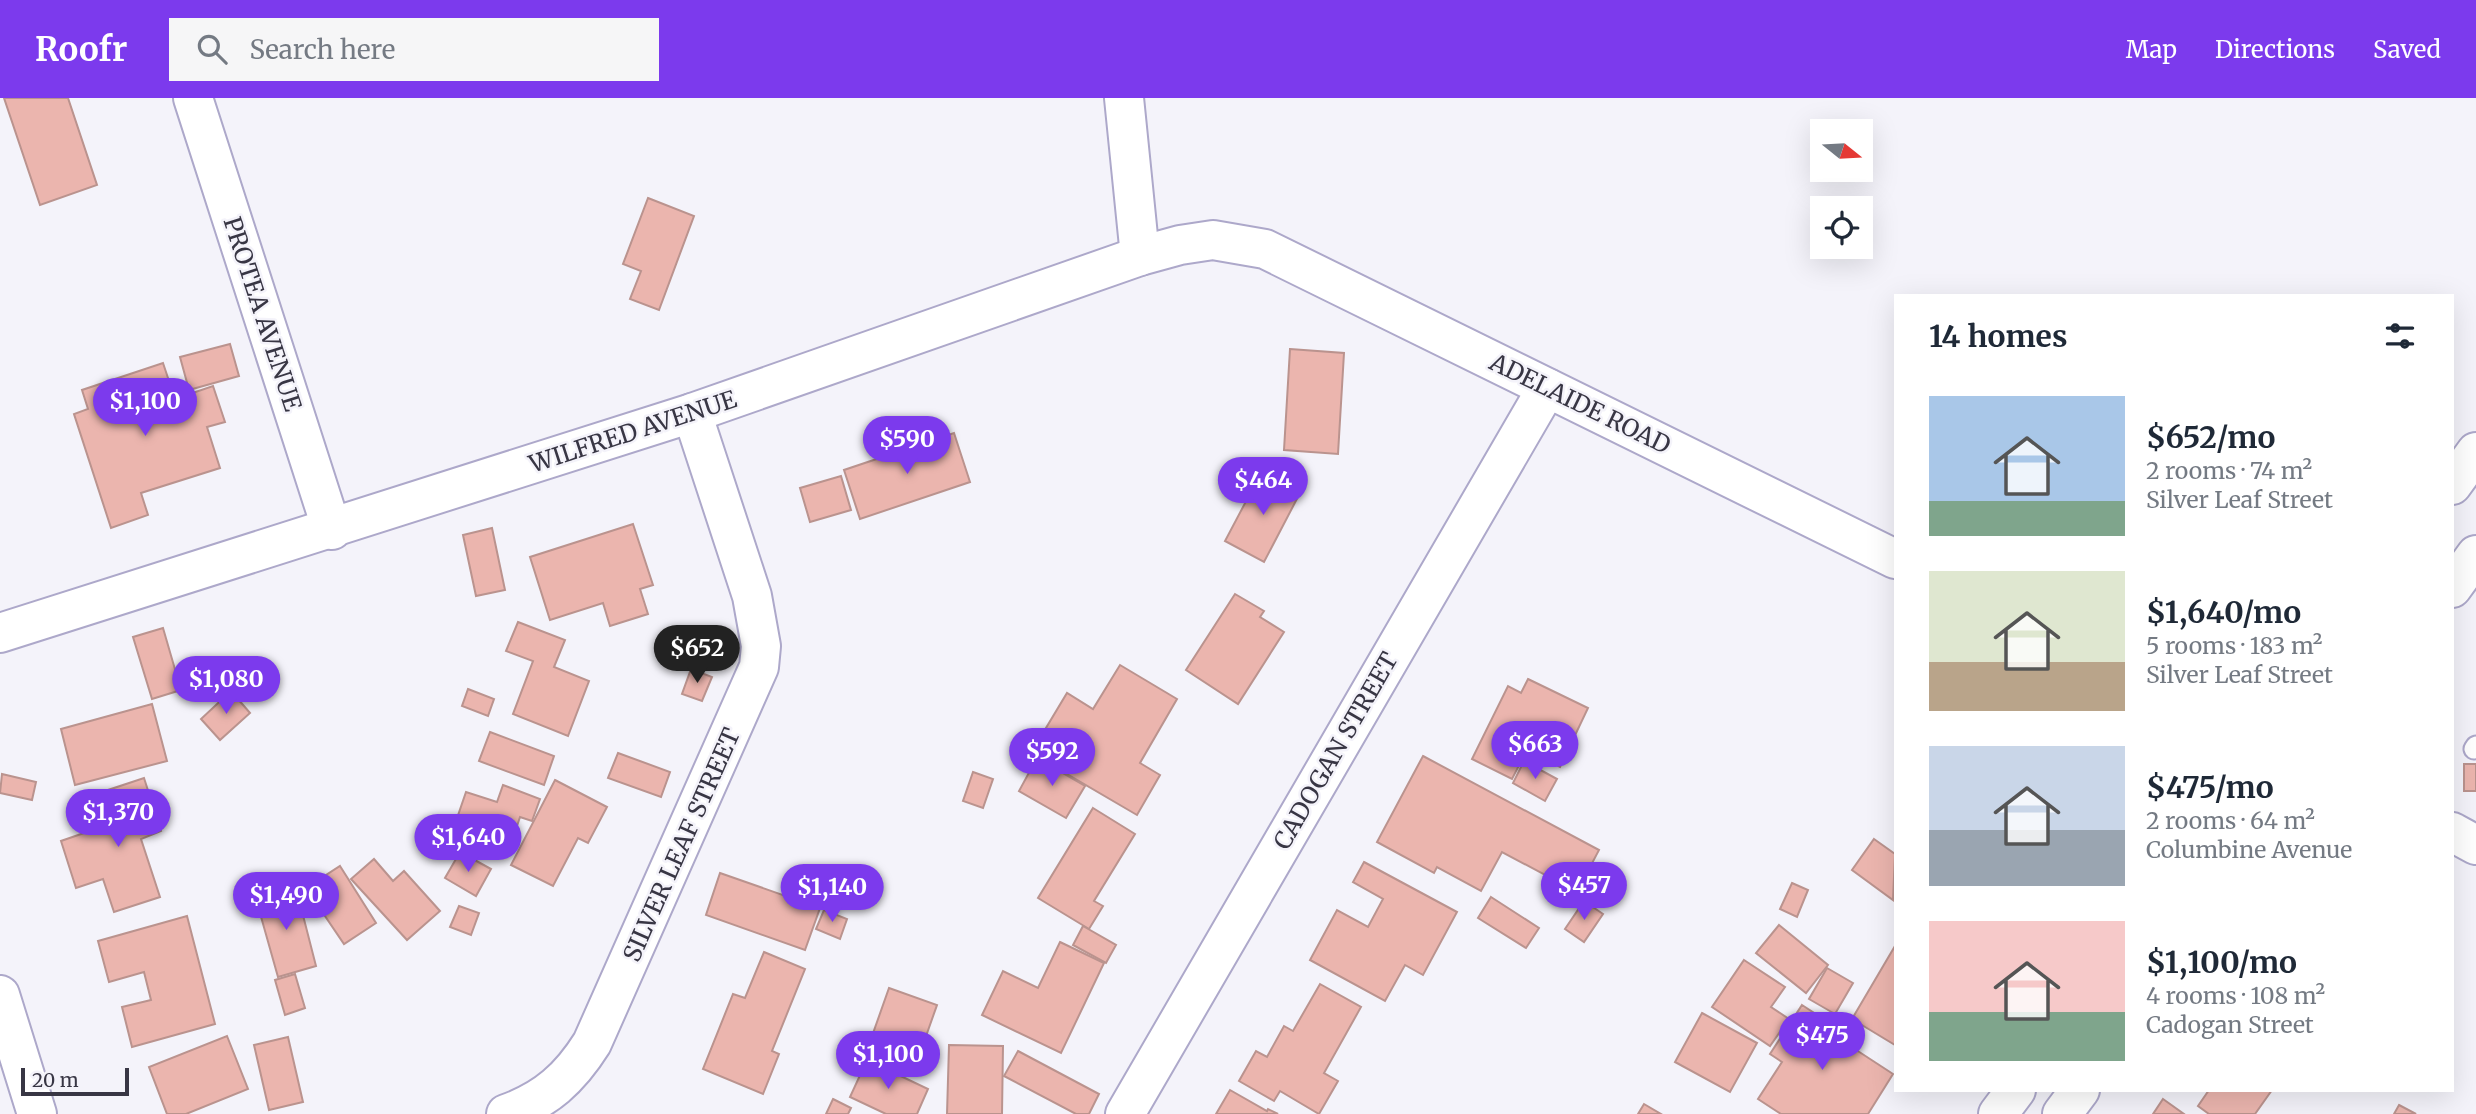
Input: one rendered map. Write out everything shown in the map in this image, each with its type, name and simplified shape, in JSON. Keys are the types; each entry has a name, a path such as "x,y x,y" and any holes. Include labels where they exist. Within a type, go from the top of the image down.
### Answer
{"street":[{"name":"PROTEA AVENUE","path":"193,98 332,530"},
{"path":"1124,98 1140,256"},
{"name":"WILFRED AVENUE","path":"0,633 332,530 692,413 1140,256 1213,240 1265,249"},
{"name":"ADELAIDE ROAD","path":"1265,249 1894,559"},
{"name":"CADOGAN STREET","path":"1125,1114 1547,388"},
{"name":"SILVER LEAF STREET","path":"506,1114 525,1108 561,1085 592,1043 759,667 761,646 752,596 692,413"},
{"path":"2454,482 2476,452"},
{"path":"2454,585 2476,555"},
{"path":"2454,833 2476,845"},
{"path":"0,996 37,1114"},
{"path":"1998,1114 2014,1092"},
{"path":"2062,1114 2078,1092"}],"building":[{"path":"4,98 68,98 97,185 40,205"},
{"path":"648,198 694,216 659,310 630,299 641,271 623,264"},
{"path":"230,344 239,376 189,390 180,357"},
{"path":"1290,349 1344,353 1338,454 1284,450"},
{"path":"163,363 175,399 213,386 225,422 207,427 220,468 141,493 148,515 111,528 74,414 88,409 82,390"},
{"path":"954,433 970,482 860,519 844,470"},
{"path":"1261,473 1300,493 1264,562 1225,541"},
{"path":"841,476 851,510 810,522 800,488"},
{"path":"633,524 653,585 640,589 648,614 610,626 603,603 550,620 530,557"},
{"path":"492,528 505,590 476,596 463,535"},
{"path":"1235,594 1264,611 1260,617 1284,632 1238,704 1186,670"},
{"path":"518,622 565,640 554,667 589,681 568,736 513,714 533,661 506,651"},
{"path":"163,628 181,690 152,699 133,637"},
{"path":"1120,665 1177,699 1140,763 1160,775 1137,815 1031,753 1067,693 1093,709"},
{"path":"691,669 712,677 702,701 682,694"},
{"path":"1528,679 1588,708 1560,767 1527,750 1512,779 1472,759 1508,686 1521,693"},
{"path":"468,689 494,699 488,716 462,706"},
{"path":"231,691 250,713 220,740 201,719"},
{"path":"152,704 167,761 75,785 61,729"},
{"path":"490,732 554,756 544,785 479,761"},
{"path":"618,753 670,772 661,797 608,778"},
{"path":"1423,756 1599,850 1577,892 1502,852 1481,891 1437,867 1434,873 1377,842"},
{"path":"1037,758 1085,786 1066,818 1019,791"},
{"path":"1524,761 1557,779 1545,801 1513,783"},
{"path":"2464,764 2476,764 2476,791 2464,791"},
{"path":"973,772 993,779 983,808 963,801"},
{"path":"2,774 36,782 32,800 0,793"},
{"path":"144,778 161,831 141,839 160,897 114,912 103,879 76,888 61,841 116,822 105,791"},
{"path":"555,780 607,807 588,843 578,838 553,886 511,865"},
{"path":"503,785 540,799 532,821 520,817 509,850 453,830 466,792 497,802"},
{"path":"1093,808 1135,834 1094,901 1103,906 1089,929 1038,898"},
{"path":"1874,839 1894,853 1893,900 1852,870"},
{"path":"460,852 491,869 476,896 445,878"},
{"path":"374,859 393,881 404,871 440,911 407,940 351,879"},
{"path":"1364,862 1457,912 1423,975 1405,965 1385,1001 1310,960 1337,910 1368,927 1383,899 1353,882"},
{"path":"340,866 376,923 344,944 306,888"},
{"path":"720,873 820,908 805,950 706,915"},
{"path":"1792,883 1808,890 1797,917 1780,909"},
{"path":"296,888 316,966 278,977 256,899"},
{"path":"1491,897 1539,928 1526,948 1478,918"},
{"path":"1584,901 1603,914 1584,942 1565,929"},
{"path":"459,906 479,913 471,935 450,927"},
{"path":"824,910 847,919 840,939 816,929"},
{"path":"187,916 215,1024 132,1047 122,1007 151,1000 144,972 109,982 98,941"},
{"path":"1779,925 1828,965 1806,993 1756,953"},
{"path":"1083,926 1116,945 1106,963 1073,945"},
{"path":"1060,942 1104,963 1061,1053 982,1015 1003,971 1038,988"},
{"path":"1894,948 1894,1044 1852,1019"},
{"path":"764,952 805,969 772,1051 779,1054 763,1094 703,1069 733,994 745,998"},
{"path":"1744,960 1785,987 1771,1007 1789,1019 1770,1046 1712,1007"},
{"path":"1827,968 1853,983 1835,1014 1809,999"},
{"path":"295,974 305,1008 285,1015 275,980"},
{"path":"1320,984 1361,1007 1324,1073 1338,1081 1319,1114 1280,1091 1274,1101 1239,1081 1256,1051 1267,1057 1284,1026 1293,1031"},
{"path":"889,988 937,1005 913,1073 865,1056"},
{"path":"1802,1005 1848,1035 1844,1042 1893,1074 1868,1114 1781,1114 1758,1099 1782,1062 1770,1054"},
{"path":"1702,1013 1757,1043 1730,1092 1675,1062"},
{"path":"227,1036 248,1089 186,1114 167,1114 149,1067"},
{"path":"288,1037 303,1102 269,1110 254,1045"},
{"path":"949,1045 1003,1046 1002,1114 947,1114"},
{"path":"1018,1051 1099,1094 1089,1114 1076,1114 1004,1076"},
{"path":"867,1060 928,1089 917,1114 886,1114 850,1097"},
{"path":"1230,1090 1267,1111 1268,1109 1278,1114 1216,1114"},
{"path":"2208,1092 2271,1092 2255,1114 2209,1114 2198,1106"},
{"path":"833,1099 851,1108 848,1114 826,1114"},
{"path":"2163,1099 2184,1114 2153,1114"},
{"path":"1644,1104 1661,1114 1638,1114"},
{"path":"2399,1105 2416,1114 2394,1114"}]}
